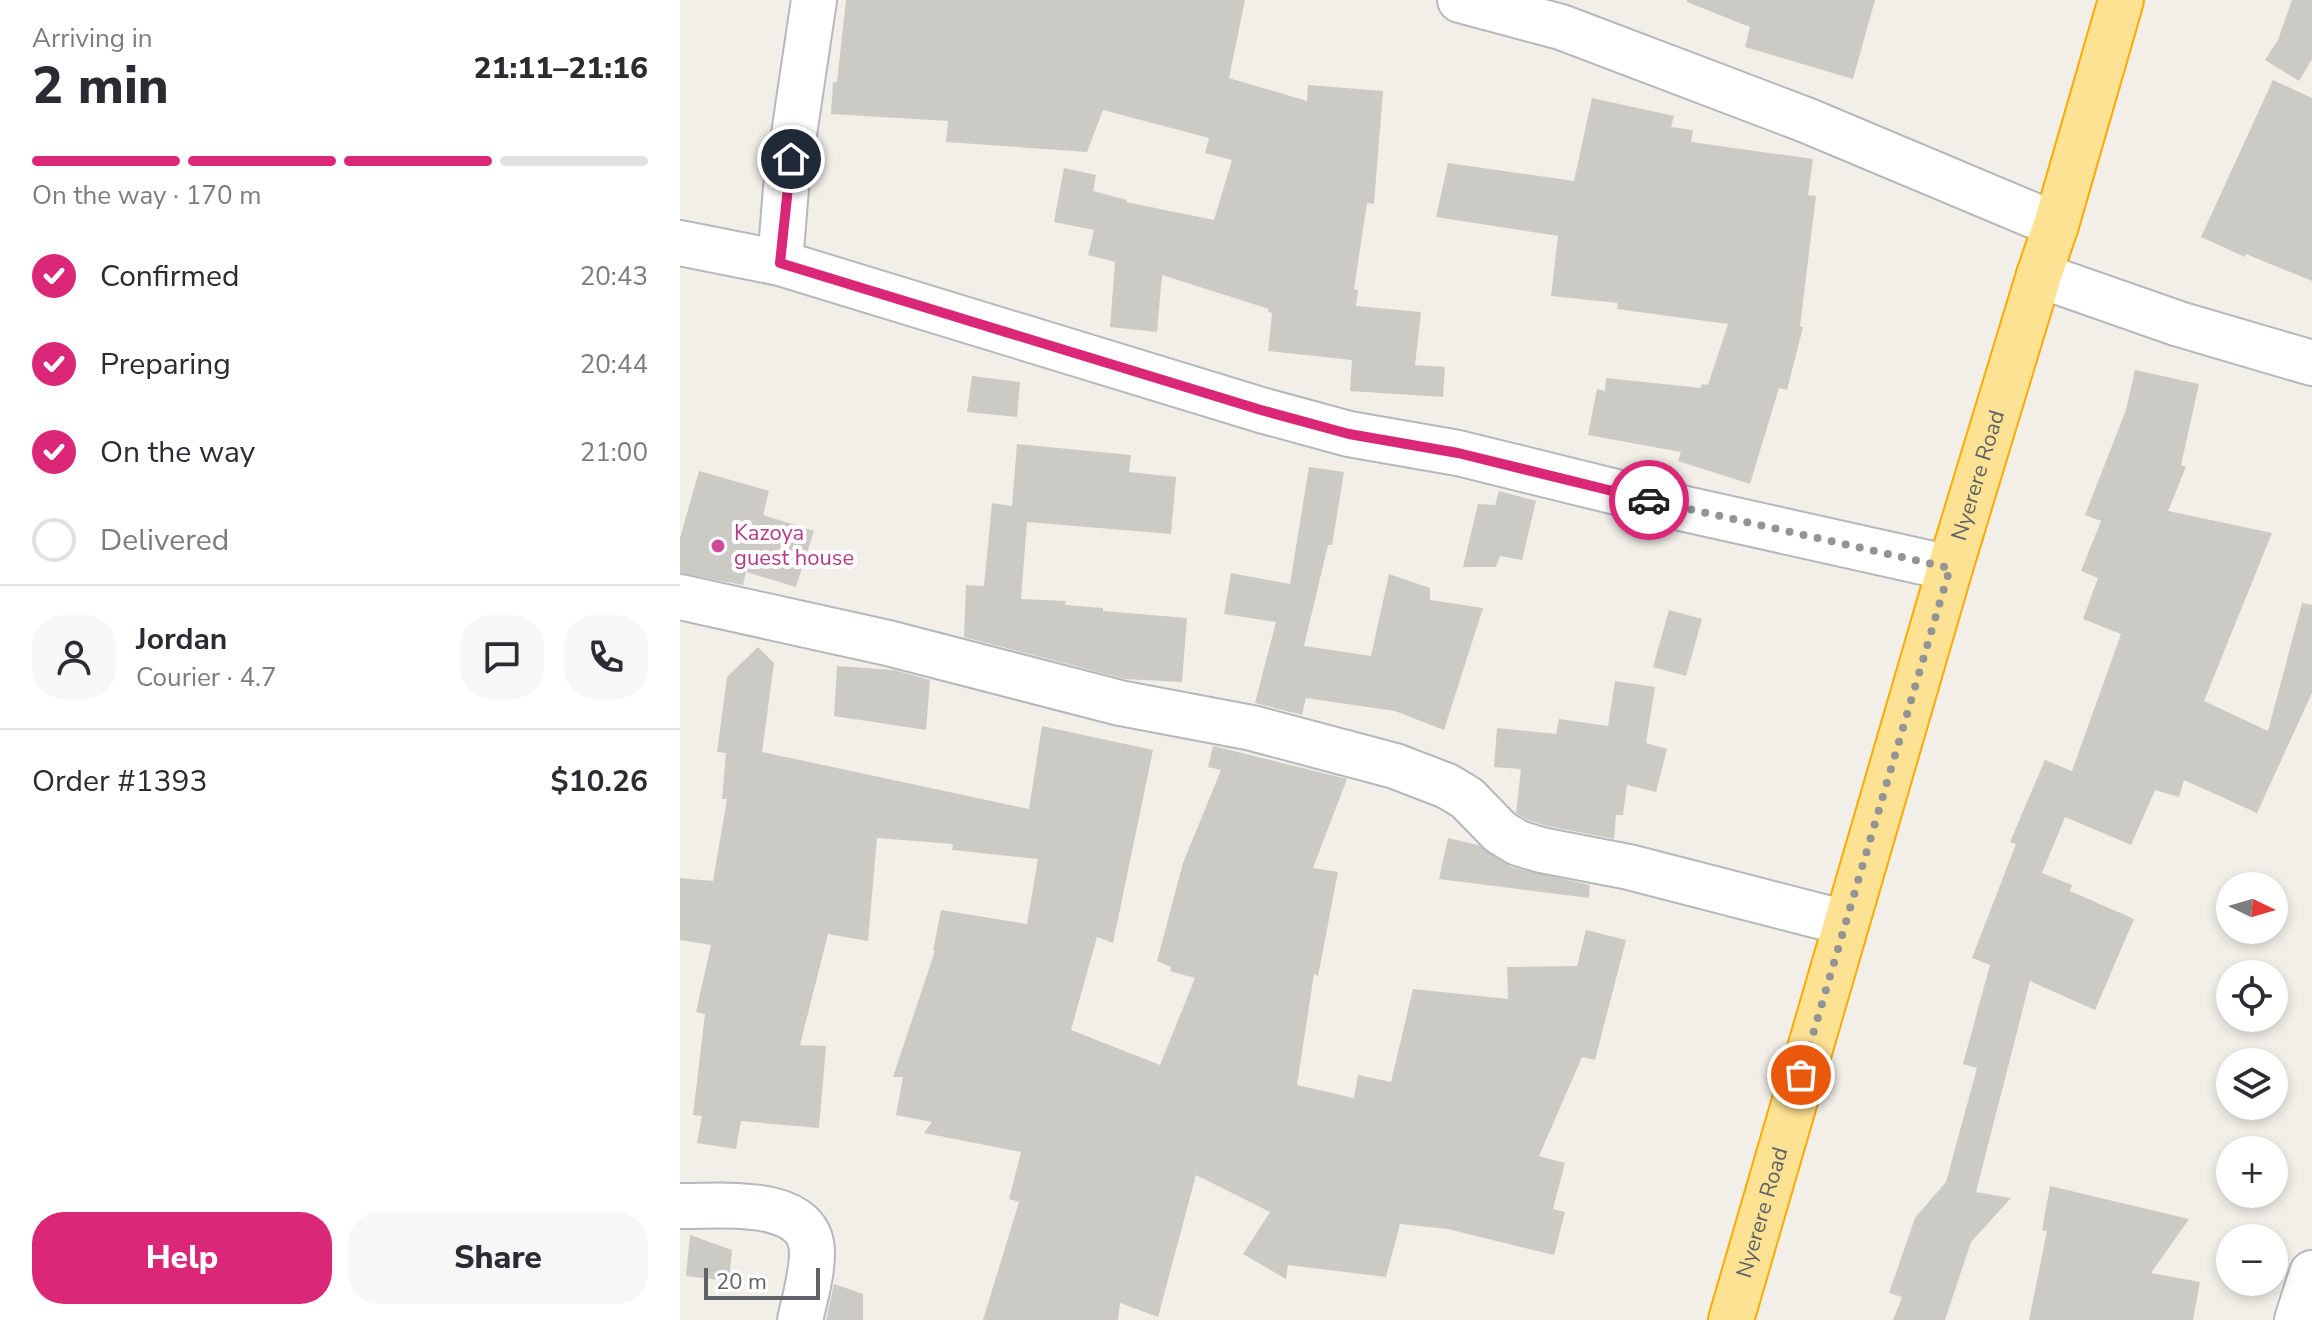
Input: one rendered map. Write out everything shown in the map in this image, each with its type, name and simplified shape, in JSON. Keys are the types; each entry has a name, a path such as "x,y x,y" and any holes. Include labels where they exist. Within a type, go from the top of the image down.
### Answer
{"highway":[{"name":"Nyerere Road","path":"1731,1320 1950,568 2056,225 2121,0"}],"street":[{"path":"780,263 786,188 814,0"},
{"path":"1460,0 1565,14 2056,225"},
{"path":"680,243 780,263 1349,434 1458,453 1681,508 1950,568"},
{"path":"2039,275 2179,324 2312,363"},
{"path":"680,597 888,643 1120,703 1252,728 1395,766 1457,792 1486,815 1500,832 1530,847 1629,867 1846,923"},
{"path":"680,1206 767,1209 786,1213 801,1223 812,1248 811,1271 800,1320"},
{"path":"2297,1320 2312,1273"}],"building":[{"path":"846,0 1245,0 1229,78 1307,101 1308,85 1383,91 1374,204 1367,203 1354,289 1358,290 1356,306 1421,312 1415,365 1445,367 1443,397 1350,391 1352,360 1268,351 1272,313 1268,312 1269,309 1162,275 1157,332 1110,327 1115,262 1088,255 1094,230 1054,222 1064,168 1096,175 1093,191 1126,202 1214,220 1232,160 1205,153 1209,138 1103,110 1087,152 946,142 948,121 831,114"},
{"path":"1687,0 1875,0 1853,79 1745,47 1750,27"},
{"path":"2292,0 2312,0 2312,59 2299,81 2265,60 2278,40"},
{"path":"2273,80 2312,98 2312,281 2201,237"},
{"path":"1592,98 1674,116 1671,127 1693,130 1691,142 1813,159 1808,195 1816,196 1800,326 1803,327 1787,390 1779,388 1750,484 1678,461 1681,452 1588,435 1597,389 1605,391 1606,378 1701,388 1702,384 1708,385 1728,324 1617,309 1618,303 1551,296 1558,236 1436,217 1448,163 1574,181"},
{"path":"2135,370 2199,384 2181,465 2186,467 2168,511 2272,533 2204,701 2268,731 2302,603 2312,605 2312,693 2257,813 2184,780 2179,797 2155,790 2131,845 2065,817 2042,873 2072,885 2070,891 2134,919 2095,1010 2030,981 1976,1192 2011,1198 1971,1242 1945,1320 1893,1320 1902,1297 1889,1293 1915,1218 1946,1182 1977,1068 1963,1064 1990,965 1972,958 2016,844 2010,842 2045,760 2072,771 2121,634 2083,619 2098,578 2081,571 2101,521 2085,515 2126,410"},
{"path":"972,376 1020,382 1017,417 967,412"},
{"path":"1017,444 1131,455 1129,472 1176,477 1171,534 1027,522 1021,599 1066,601 1065,605 1103,608 1103,611 1187,618 1182,682 1125,679 964,637 966,585 984,586 992,503 1012,506"},
{"path":"1309,467 1344,472 1332,545 1328,545 1304,646 1371,656 1389,574 1430,588 1430,600 1483,608 1444,730 1395,711 1306,698 1302,715 1255,703 1276,622 1224,614 1231,573 1290,584"},
{"path":"699,471 769,491 763,515 814,531 796,587 746,572 743,585 680,573 680,538"},
{"path":"1499,491 1536,501 1522,560 1500,556 1496,567 1463,567 1478,504 1495,505"},
{"path":"1669,610 1702,619 1686,676 1653,667"},
{"path":"758,647 774,663 762,752 1029,809 1042,726 1153,750 1113,943 1097,937 1071,1030 1160,1065 1195,978 1170,971 1171,967 1157,961 1183,863 1221,770 1208,767 1213,746 1347,779 1313,868 1338,872 1318,976 1314,974 1297,1085 1354,1098 1358,1075 1391,1082 1413,989 1508,999 1507,967 1577,966 1586,930 1626,940 1595,1060 1582,1057 1539,1156 1565,1163 1553,1209 1565,1212 1554,1255 1448,1229 1400,1224 1386,1277 1288,1265 1286,1279 1243,1254 1270,1212 1196,1175 1158,1317 1120,1303 1118,1320 983,1320 1019,1202 1009,1199 1021,1152 924,1133 932,1122 896,1115 903,1077 893,1077 935,951 941,910 1027,924 1038,859 952,850 953,844 877,838 868,941 828,934 800,1045 826,1046 819,1128 741,1121 736,1149 697,1143 702,1116 693,1115 705,1014 696,1012 711,945 680,940 680,878 713,881 727,799 722,799 726,753 717,752 727,677"},
{"path":"837,666 894,670 930,680 926,730 834,716"},
{"path":"1615,681 1655,687 1646,743 1667,749 1656,792 1627,785 1623,815 1616,815 1614,839 1547,826 1516,813 1521,769 1494,767 1497,728 1556,734 1559,719 1608,726"},
{"path":"1448,838 1478,845 1511,867 1590,885 1589,898 1439,879"},
{"path":"2050,1186 2189,1219 2151,1273 2200,1282 2193,1320 2029,1320 2047,1231 2042,1230"},
{"path":"690,1235 732,1250 729,1281 686,1276"},
{"path":"834,1284 863,1294 863,1320 826,1320"}],"way so far":[{"path":"1649,500 1950,568 1801,1075"}],"place":[{"name":"Kazoya guest house","path":"718,546"}],"route":[{"path":"791,159 780,263 1349,434 1458,453 1649,500"}]}
